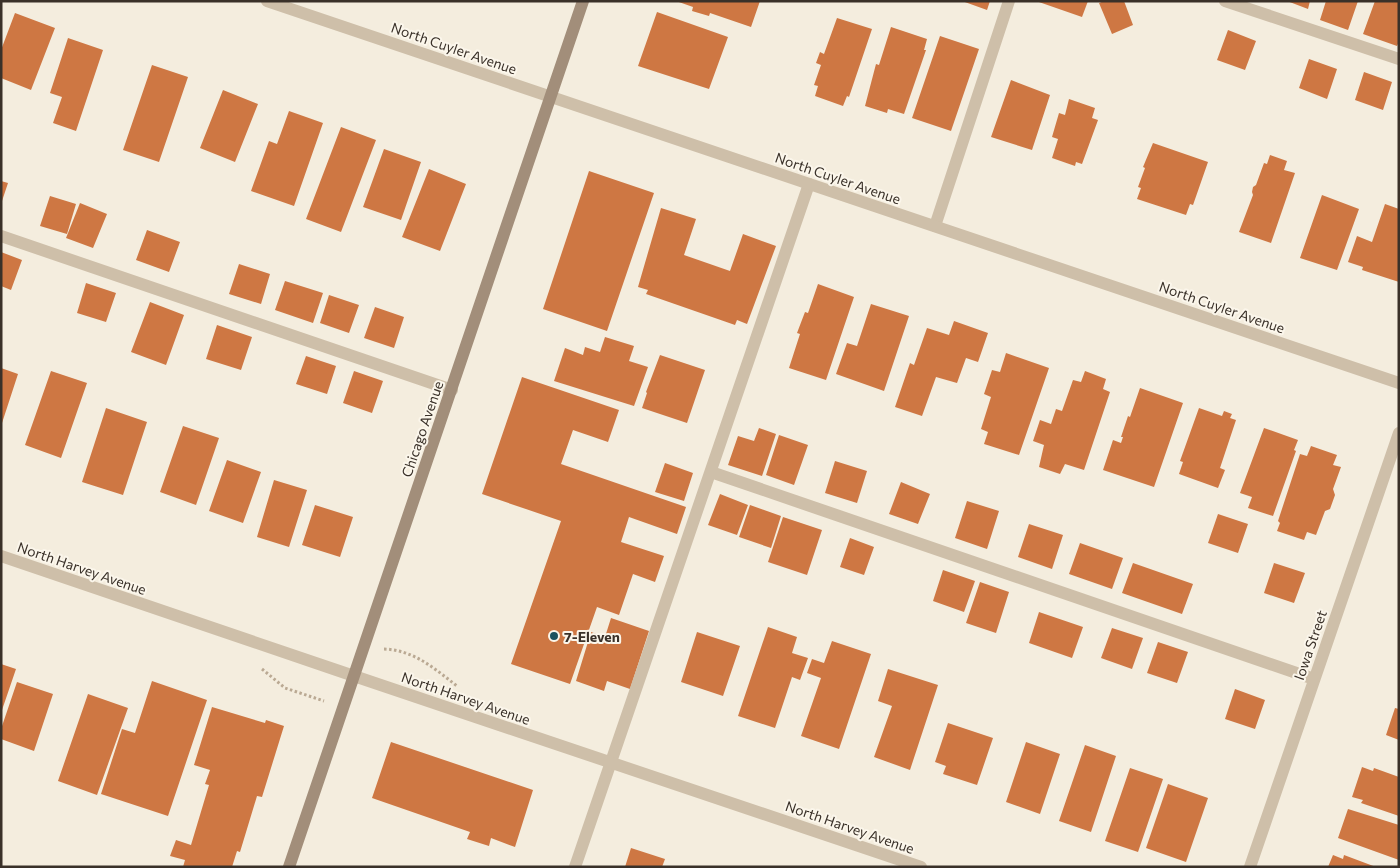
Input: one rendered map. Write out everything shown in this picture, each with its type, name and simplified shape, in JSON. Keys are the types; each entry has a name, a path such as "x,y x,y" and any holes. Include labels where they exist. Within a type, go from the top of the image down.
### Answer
{"main road":[{"name":"Chicago Avenue","path":"289,867 583,1"}],"street":[{"name":"North Cuyler Avenue","path":"267,1 299,6 551,97 1399,382"},
{"path":"935,226 1009,1"},
{"path":"1225,1 1399,59"},
{"path":"575,867 809,184"},
{"path":"1,236 452,390"},
{"name":"Iowa Street","path":"1250,867 1399,433"},
{"path":"711,472 1314,679"},
{"name":"North Harvey Avenue","path":"1,556 921,867"}],"path":[{"path":"394,650 428,663 460,688"}],"building":[{"path":"676,1 760,1 751,27 710,13 709,16 692,11 693,7"},
{"path":"962,1 990,1 987,10"},
{"path":"1036,1 1088,1 1082,17"},
{"path":"1104,1 1124,1 1133,25 1112,34 1099,3"},
{"path":"1287,1 1310,1 1308,9"},
{"path":"1326,1 1358,1 1348,30 1320,20"},
{"path":"1375,1 1399,1 1399,42 1397,46 1363,34"},
{"path":"657,12 728,37 709,89 638,66"},
{"path":"15,13 55,28 31,90 1,78 1,50"},
{"path":"837,18 872,29 849,97 847,96 843,106 815,96 818,86 814,85 821,65 816,63 820,52 824,54"},
{"path":"891,27 927,39 924,50 926,50 904,114 888,109 887,113 865,106 876,64 879,65"},
{"path":"1228,30 1256,41 1245,70 1217,60"},
{"path":"940,36 979,49 951,131 912,118"},
{"path":"68,38 103,50 76,131 53,123 62,97 50,93"},
{"path":"1309,59 1337,69 1327,99 1299,88"},
{"path":"152,65 188,77 159,162 123,150"},
{"path":"1364,72 1392,82 1383,110 1355,100"},
{"path":"1011,80 1050,95 1032,150 991,137"},
{"path":"223,90 258,104 235,162 200,148"},
{"path":"1069,99 1095,108 1092,118 1098,120 1082,164 1076,162 1075,166 1052,158 1058,139 1052,137 1059,113 1065,115"},
{"path":"289,111 323,123 294,206 251,191 269,141 277,144"},
{"path":"341,127 376,140 341,232 306,219"},
{"path":"1153,143 1208,162 1193,205 1190,204 1186,215 1137,199 1141,188 1138,187 1145,168 1143,167"},
{"path":"384,149 421,162 401,220 363,207"},
{"path":"1270,155 1287,161 1284,170 1295,173 1271,243 1239,232 1253,195 1253,187 1256,185 1264,163 1267,164"},
{"path":"429,169 466,184 440,251 402,237"},
{"path":"589,171 654,193 607,331 543,309"},
{"path":"1,181 8,183 2,201 1,201"},
{"path":"1322,195 1359,209 1337,270 1300,258"},
{"path":"50,196 76,204 67,234 40,226"},
{"path":"80,203 107,214 93,248 66,238"},
{"path":"1385,204 1399,209 1399,282 1362,270 1363,267 1348,262 1357,236 1372,242"},
{"path":"661,208 696,219 684,255 730,271 743,234 776,246 747,324 737,320 735,325 646,294 648,290 638,287"},
{"path":"147,230 180,242 169,272 136,260"},
{"path":"1,252 22,260 11,290 1,286"},
{"path":"239,264 270,274 261,304 229,294"},
{"path":"285,281 323,293 313,323 275,310"},
{"path":"86,283 116,293 106,322 77,313"},
{"path":"818,284 854,297 826,380 789,368 800,334 797,333 805,312 808,313"},
{"path":"329,295 359,305 349,333 320,323"},
{"path":"150,302 184,315 166,365 131,352"},
{"path":"871,304 909,316 884,391 836,374 847,343 857,346"},
{"path":"375,307 404,317 394,348 364,338"},
{"path":"954,321 988,333 978,362 966,358 957,383 936,377 922,416 895,407 910,363 914,365 927,328 949,335"},
{"path":"217,325 252,337 241,370 206,359"},
{"path":"605,337 634,346 629,361 648,367 634,406 554,381 565,348 583,355 585,347 600,352"},
{"path":"1006,353 1049,368 1019,455 984,444 988,432 981,429 991,397 984,394 992,370 1000,372"},
{"path":"660,355 705,370 687,423 642,408"},
{"path":"306,356 336,366 327,394 296,384"},
{"path":"1,368 18,374 2,423 1,423"},
{"path":"51,371 87,383 61,458 25,445"},
{"path":"354,371 383,381 372,413 343,403"},
{"path":"1085,371 1106,379 1103,389 1110,392 1084,470 1065,464 1060,474 1039,467 1044,445 1033,441 1040,420 1051,424 1056,409 1062,411 1073,380 1081,382"},
{"path":"522,377 619,410 608,442 573,430 561,464 686,507 677,534 629,517 621,542 664,556 655,582 633,574 619,615 597,607 570,684 511,664 561,521 482,494"},
{"path":"1140,388 1183,403 1154,487 1103,470 1113,440 1121,443 1123,437 1121,437 1128,416 1130,417"},
{"path":"106,408 147,422 123,495 82,482"},
{"path":"1199,408 1222,416 1224,411 1232,414 1230,418 1236,420 1220,468 1225,470 1218,488 1179,474 1183,462 1180,461"},
{"path":"183,426 219,438 196,505 160,492"},
{"path":"759,428 776,434 762,476 728,465 738,436 754,441"},
{"path":"1264,428 1298,440 1294,450 1296,451 1273,516 1248,508 1252,497 1240,493"},
{"path":"779,435 808,445 794,485 766,475"},
{"path":"1311,446 1337,455 1333,465 1341,467 1333,489 1335,495 1330,509 1325,511 1316,535 1307,532 1304,540 1277,531 1280,523 1278,521 1300,454 1307,456"},
{"path":"227,460 261,472 243,523 209,511"},
{"path":"835,461 867,471 857,503 825,493"},
{"path":"665,463 693,473 684,501 655,492"},
{"path":"274,480 307,490 289,547 257,537"},
{"path":"901,482 930,494 918,524 889,514"},
{"path":"720,494 748,505 737,535 708,525"},
{"path":"967,501 999,511 987,549 955,538"},
{"path":"315,505 353,517 340,557 302,545"},
{"path":"750,505 781,516 771,548 739,537"},
{"path":"1218,514 1248,524 1238,553 1208,543"},
{"path":"783,517 822,530 807,575 768,562"},
{"path":"1029,524 1063,535 1052,569 1018,557"},
{"path":"850,538 874,547 864,575 840,567"},
{"path":"1080,543 1123,558 1112,589 1069,574"},
{"path":"1133,563 1193,584 1182,614 1122,593"},
{"path":"1274,563 1305,573 1294,603 1264,593"},
{"path":"943,570 975,581 964,612 933,601"},
{"path":"980,582 1009,592 996,633 966,623"},
{"path":"1039,612 1083,627 1072,658 1029,643"},
{"path":"611,618 649,631 630,689 607,681 604,691 576,681 591,632 605,637"},
{"path":"768,627 797,637 792,653 808,658 800,680 792,677 775,728 738,716"},
{"path":"1112,628 1143,638 1132,669 1101,658"},
{"path":"697,632 740,646 723,696 681,682"},
{"path":"832,641 871,654 839,749 801,736 821,678 807,673 812,659 824,663"},
{"path":"1158,642 1188,652 1177,683 1147,673"},
{"path":"1,664 16,669 2,710 1,710"},
{"path":"888,669 938,685 910,770 874,757 892,706 878,701"},
{"path":"152,681 207,700 168,816 101,794 122,729 135,733"},
{"path":"17,682 53,694 34,751 1,739 1,729"},
{"path":"1235,689 1265,700 1255,729 1225,719"},
{"path":"88,694 128,708 97,795 58,781"},
{"path":"212,707 265,723 266,720 284,726 262,797 257,796 240,852 237,851 232,867 183,867 185,860 170,856 176,840 191,845 209,785 205,784 210,770 194,765"},
{"path":"1395,708 1399,709 1399,740 1386,735"},
{"path":"948,723 993,738 977,785 943,774 946,766 935,762"},
{"path":"391,742 533,790 515,847 491,838 489,846 467,839 470,832 372,798"},
{"path":"1026,742 1060,754 1040,814 1006,802"},
{"path":"1085,745 1116,756 1091,832 1059,821"},
{"path":"1362,767 1373,771 1374,768 1399,777 1399,816 1361,803 1363,800 1352,797"},
{"path":"1130,768 1163,779 1138,852 1105,841"},
{"path":"1168,784 1208,798 1186,862 1146,848"},
{"path":"1348,809 1399,825 1399,860 1338,838"},
{"path":"631,848 665,859 662,867 625,867"},
{"path":"1333,855 1343,859 1344,855 1376,867 1328,867"}],"place":[{"name":"7-Eleven","path":"554,636"}]}
